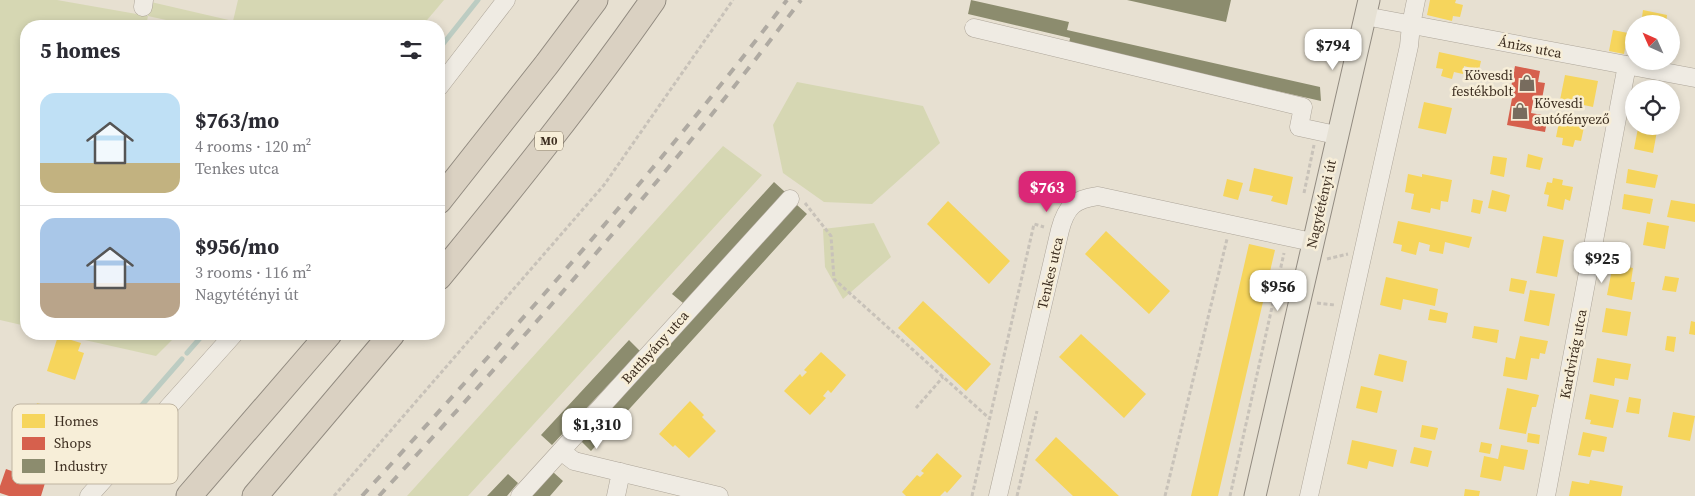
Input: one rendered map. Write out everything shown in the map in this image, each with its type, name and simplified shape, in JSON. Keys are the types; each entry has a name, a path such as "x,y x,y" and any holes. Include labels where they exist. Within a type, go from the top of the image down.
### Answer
{"highway":[{"path":"445,193 595,0"},
{"name":"M0","path":"445,270 552,136 619,49 653,0"},
{"path":"189,496 324,340"},
{"path":"255,496 387,340"}],"main road":[{"name":"Nagytétényi út","path":"1255,496 1312,242 1327,133 1367,8"}],"street":[{"path":"445,79 506,0"},
{"path":"1309,496 1409,46 1416,0"},
{"name":"Ánizs utca","path":"1367,8 1411,25 1625,66"},
{"path":"974,28 1303,107 1299,127 1327,133"},
{"name":"Kardvirág utca","path":"1546,496 1626,70"},
{"name":"Ánizs utca","path":"1650,70 1695,78"},
{"name":"Tenkes utca","path":"998,496 1060,230 1064,216 1072,205 1084,198 1098,196 1312,242"},
{"name":"Batthyány utca","path":"520,496 790,199"},
{"path":"171,404 229,340"},
{"path":"561,450 574,461 719,496"},
{"path":"616,496 621,472"},
{"path":"89,496 100,484"}],"path":[{"path":"334,496 604,185 733,0"},
{"path":"1303,199 1327,133"},
{"path":"790,199 794,194 809,207 822,227 832,236 834,279 990,419"},
{"path":"972,496 1034,224 1060,230"},
{"path":"1165,496 1228,237 1218,235"},
{"path":"1230,496 1285,249 1291,238"},
{"path":"1315,309 1316,302 1351,308"},
{"path":"916,408 944,377"},
{"path":"1017,496 1037,408"}],"green space":[{"path":"0,0 57,0 148,16 147,20 20,20 20,325 0,320"},
{"path":"238,0 444,0 427,20 233,20"},
{"path":"151,2 229,20 166,20 148,16"},
{"path":"797,82 923,106 940,143 872,204 824,202 783,173 773,125"},
{"path":"723,146 762,175 468,496 407,496"},
{"path":"874,223 891,257 843,299 825,267 823,229"},
{"path":"85,340 172,340 156,356"}],"building: Homes":[{"path":"1430,0 1456,0 1455,3 1463,5 1460,17 1453,16 1452,21 1427,15"},
{"path":"1643,10 1667,15 1642,15"},
{"path":"1613,30 1625,32 1624,54 1609,51"},
{"path":"1439,52 1481,61 1479,70 1464,66 1463,74 1454,72 1452,79 1441,76 1443,69 1436,68"},
{"path":"1565,75 1598,81 1593,107 1560,100"},
{"path":"1424,102 1452,108 1446,134 1418,128"},
{"path":"1559,122 1584,127 1581,141 1575,140 1573,147 1562,145 1563,138 1556,137"},
{"path":"1637,135 1656,135 1653,153 1634,149"},
{"path":"1528,154 1543,158 1540,170 1526,167"},
{"path":"1493,156 1507,158 1504,177 1490,174"},
{"path":"1254,168 1293,177 1287,205 1271,201 1273,196 1249,191"},
{"path":"1628,169 1658,175 1655,188 1626,183"},
{"path":"1408,174 1422,177 1422,174 1452,180 1448,202 1441,201 1440,210 1431,208 1430,213 1411,209 1414,194 1405,192"},
{"path":"1553,178 1563,180 1562,185 1573,187 1570,201 1565,199 1563,210 1547,206 1549,195 1544,194 1547,182 1552,183"},
{"path":"1227,179 1243,183 1238,200 1223,196"},
{"path":"1492,190 1510,195 1506,212 1488,208"},
{"path":"1624,194 1653,199 1650,214 1622,209"},
{"path":"1473,199 1483,201 1480,214 1471,212"},
{"path":"1671,200 1695,204 1695,222 1667,217"},
{"path":"948,201 1010,261 989,284 927,224"},
{"path":"1398,221 1472,237 1469,248 1445,242 1443,254 1429,251 1430,245 1419,242 1416,255 1401,251 1402,245 1393,243"},
{"path":"1647,222 1669,226 1665,249 1643,245"},
{"path":"1106,231 1170,291 1149,314 1085,254"},
{"path":"1543,236 1564,240 1557,277 1536,273"},
{"path":"1249,244 1275,250 1218,496 1191,496"},
{"path":"1613,264 1633,268 1631,282 1635,282 1632,300 1607,295"},
{"path":"1665,276 1679,278 1676,292 1662,290"},
{"path":"1386,277 1438,289 1435,306 1403,299 1401,310 1380,305"},
{"path":"1511,278 1527,281 1524,294 1509,291"},
{"path":"1530,290 1555,294 1549,326 1524,321"},
{"path":"923,301 991,364 966,391 898,328"},
{"path":"1606,308 1631,312 1627,336 1602,332"},
{"path":"1430,309 1448,313 1446,323 1428,320"},
{"path":"1691,321 1695,322 1695,335 1689,334"},
{"path":"1474,326 1499,330 1497,343 1472,338"},
{"path":"1081,334 1146,394 1124,418 1059,357"},
{"path":"1520,336 1548,341 1545,354 1540,353 1539,359 1531,358 1527,380 1503,376 1506,357 1515,359"},
{"path":"1667,336 1676,337 1674,352 1665,350"},
{"path":"57,340 71,340 81,343 78,351 84,353 75,380 47,371"},
{"path":"821,352 846,375 831,393 828,390 823,396 826,398 810,415 784,391 800,374 802,377 807,372 804,370"},
{"path":"1379,354 1407,361 1403,382 1374,375"},
{"path":"1597,358 1631,364 1628,380 1615,378 1614,386 1593,382"},
{"path":"1361,386 1382,391 1377,413 1356,408"},
{"path":"1507,388 1539,395 1536,407 1532,407 1526,434 1499,429"},
{"path":"1590,394 1619,400 1613,428 1590,424 1591,420 1585,419"},
{"path":"1629,397 1641,399 1639,414 1626,412"},
{"path":"690,401 716,431 689,458 659,434"},
{"path":"1673,412 1695,416 1690,441 1668,437"},
{"path":"1422,425 1438,428 1435,440 1420,437"},
{"path":"1583,432 1607,437 1604,452 1592,450 1590,457 1578,455"},
{"path":"1528,433 1540,435 1539,444 1527,442"},
{"path":"1056,437 1119,496 1073,496 1035,460"},
{"path":"1352,440 1397,450 1393,467 1369,461 1367,469 1347,464"},
{"path":"1481,442 1492,444 1490,454 1479,452"},
{"path":"1501,445 1528,450 1524,470 1504,466 1501,481 1480,477 1484,456 1498,459"},
{"path":"1414,447 1432,451 1428,467 1410,463"},
{"path":"937,453 962,476 947,493 945,491 940,496 906,496 902,492 917,475 920,477 924,473 921,471"},
{"path":"1590,480 1623,486 1621,496 1569,496 1572,481 1589,484"},
{"path":"1465,489 1480,491 1479,496 1464,496"}],"building: Shops":[{"path":"1515,66 1540,71 1538,82 1545,83 1542,99 1534,97 1531,113 1548,116 1545,132 1507,125 1513,93 1510,93"},
{"path":"6,469 12,471 12,484 45,484 41,496 9,496 0,493 0,486"}],"building: Industry":[{"path":"971,0 1069,22 1067,30 1320,87 1321,101 1069,44 1070,38 968,14"},
{"path":"1127,0 1231,0 1226,22"},
{"path":"774,182 785,192 683,303 672,294"},
{"path":"797,205 807,214 591,451 581,441"},
{"path":"629,340 640,351 552,445 541,435"},
{"path":"553,472 563,481 550,496 532,496"},
{"path":"508,474 518,483 507,496 487,496"}],"waterway":[{"path":"445,41 478,0"},
{"path":"187,353 198,340"},
{"path":"143,404 182,359"}],"railway":[{"path":"362,496 580,253 686,128 787,0"},
{"path":"379,496 543,315 649,191 801,0"}],"place":[{"name":"Kövesdi festékbolt","path":"1527,83"},
{"name":"Kövesdi autófényező","path":"1520,111"}]}
